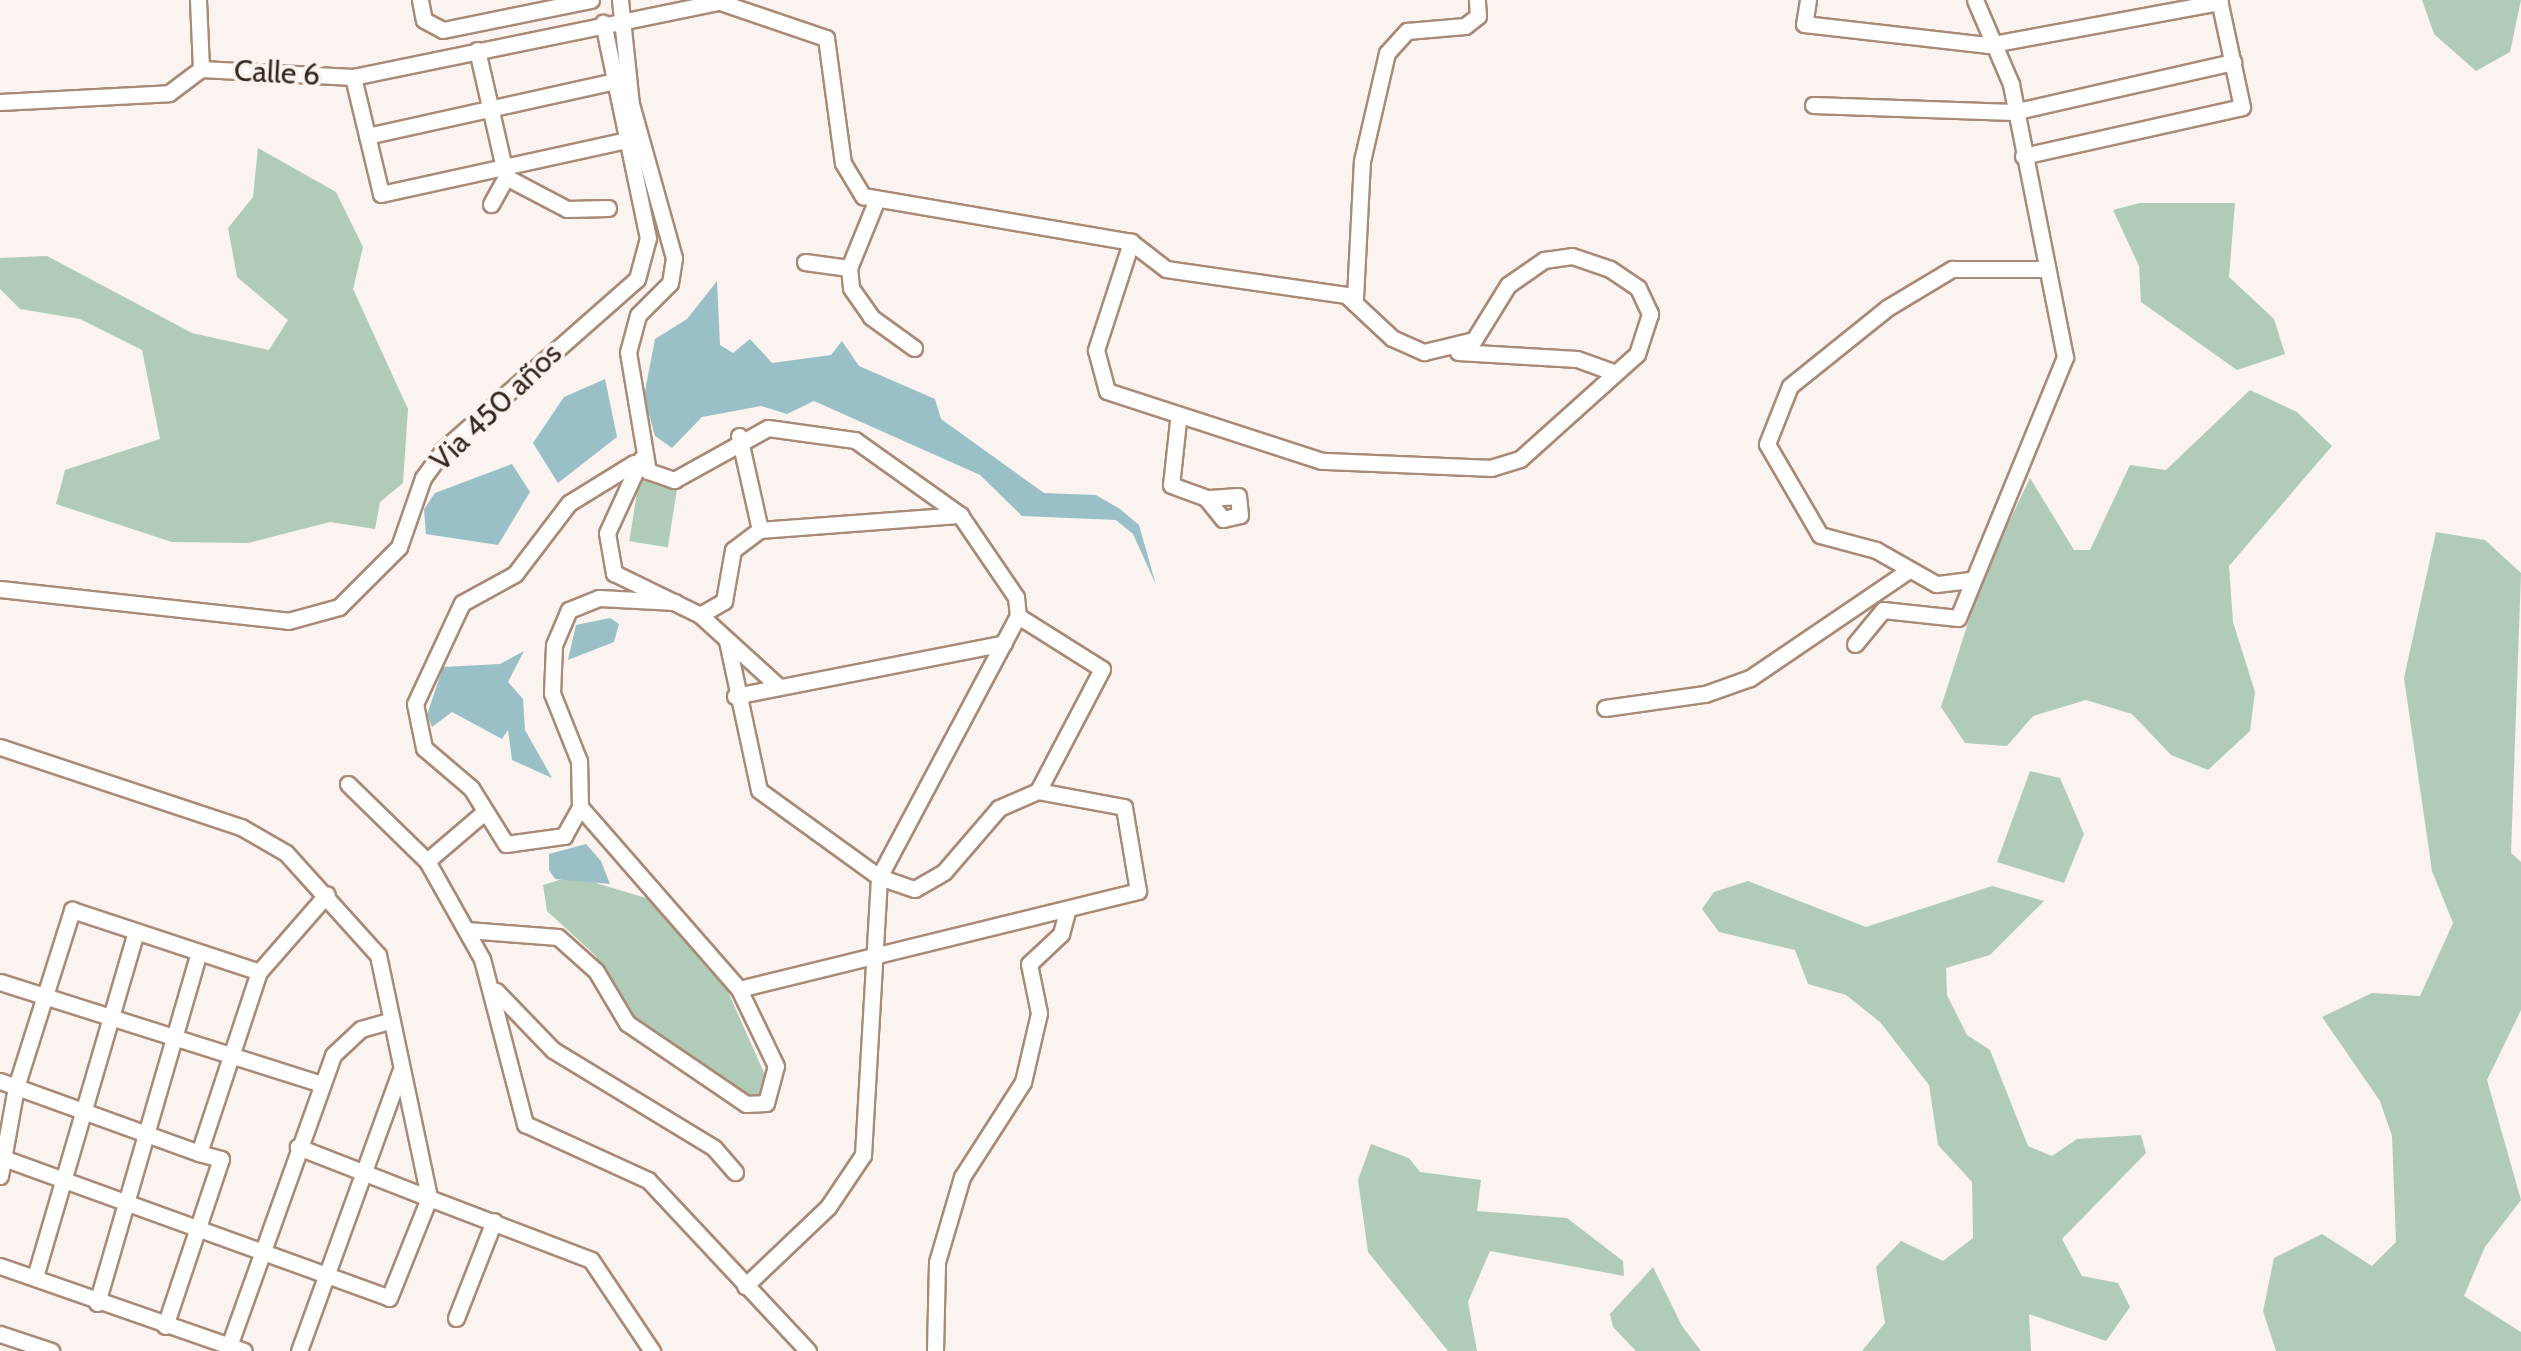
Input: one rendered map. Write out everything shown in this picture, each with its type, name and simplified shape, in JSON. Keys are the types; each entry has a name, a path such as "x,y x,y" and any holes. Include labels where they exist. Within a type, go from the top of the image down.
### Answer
{"street":[{"path":"0,102 170,93 201,69 198,0"},
{"path":"420,0 424,20 443,30 590,0"},
{"path":"352,77 381,194 505,172 623,141 611,82 610,21 620,0"},
{"path":"1355,298 1362,161 1387,53 1407,31 1464,26 1478,16 1477,0"},
{"path":"1808,0 1804,24 1987,45 2220,1 2242,107 2023,156"},
{"path":"1855,644 1882,610 1958,618 1970,580 2061,374 2045,269 2004,62 1987,45 1975,0"},
{"path":"724,1 760,22 824,35 846,176 877,199 1131,242 1166,269 1355,298 1392,338 1439,354 1522,353 1616,373"},
{"name":"Calle 6","path":"201,69 352,77 610,21 724,1"},
{"path":"610,21 674,258 670,283 630,332 637,461 607,533 609,563 623,580 700,614 777,685"},
{"path":"477,50 505,172 492,204"},
{"path":"1813,105 2013,112 2234,62"},
{"path":"367,136 611,82"},
{"name":"Via 450 años","path":"0,589 288,621 339,607 399,547 422,478 444,449 637,278 646,226 623,141"},
{"path":"505,172 568,210 608,208"},
{"path":"877,199 848,268 871,318 914,348"},
{"path":"1131,242 1100,331 1096,372 1120,400 1178,421 1322,461 1490,468 1554,437 1616,373 1646,334 1646,302 1610,269 1572,256 1525,270 1474,340 1439,354"},
{"path":"805,262 848,268"},
{"path":"1970,580 1936,584 1820,535 1767,444 1790,386 1847,336 1952,269 2045,269"},
{"path":"1178,421 1171,485 1206,498"},
{"path":"637,461 674,480 739,436 768,428 855,440 960,514 1016,597 1018,616 878,877 862,1155 828,1208 746,1286"},
{"path":"739,436 760,530"},
{"path":"637,461 584,489 516,574 462,602 442,633 412,726 428,754 470,788 482,814 506,844 537,846 564,836 580,807 579,761 552,694 559,632 569,610 600,598 676,602"},
{"path":"700,614 724,600 733,550 760,530 960,514"},
{"path":"1606,708 1705,694 1750,678 1909,570"},
{"path":"728,640 735,696 758,790 878,877 930,884 984,821 1038,791 1102,669 1018,616"},
{"path":"735,696 1004,643"},
{"path":"0,747 241,827 327,894 370,936 428,1198 390,1298 324,1277 199,1223 6,1159"},
{"path":"348,784 427,861 467,930 496,991 525,1124 648,1180 808,1351"},
{"path":"739,989 874,961 1138,890 1129,812 1038,791"},
{"path":"467,930 558,936 596,971 627,1023 756,1107 774,1095 776,1066 739,989 580,807"},
{"path":"427,861 482,814"},
{"path":"199,1153 232,1062 258,972 327,894"},
{"path":"0,1176 6,1159 8,1084 72,910 258,972"},
{"path":"934,1351 936,1262 962,1177 1024,1082 1039,1013 1029,964 1061,934 1067,912"},
{"path":"35,1277 70,1181 79,1108 136,932"},
{"path":"97,1302 133,1200 142,1132 168,1040 199,953"},
{"path":"0,982 232,1062 321,1084"},
{"path":"496,991 531,1019 553,1050 714,1148 735,1172"},
{"path":"503,1028 531,1019"},
{"path":"0,1266 164,1326 237,1348 261,1248 333,1055 361,1030 390,1021"},
{"path":"299,1351 400,1072"},
{"path":"8,1084 221,1160 164,1326"},
{"path":"298,1147 591,1260 648,1344 660,1351"},
{"path":"456,1318 494,1221"},
{"path":"8,1341 51,1351"}],"green space":[{"path":"2422,0 2521,0 2510,52 2476,71 2434,34"},
{"path":"258,148 336,192 363,247 353,289 408,409 403,483 380,502 375,529 330,522 248,543 172,542 56,504 65,470 160,439 142,350 80,319 20,309 0,289 0,258 47,256 192,333 269,350 288,320 237,277 228,228 253,197"},
{"path":"2140,203 2235,203 2229,277 2274,319 2285,354 2237,370 2141,302 2139,266 2113,210"},
{"path":"2250,390 2297,412 2332,446 2229,566 2233,622 2255,692 2250,731 2208,770 2171,755 2132,714 2086,700 2033,716 2007,746 1965,743 1941,707 1983,576 2030,478 2074,550 2090,550 2130,465 2166,470"},
{"path":"639,480 678,486 668,547 629,541"},
{"path":"2436,532 2485,540 2521,573 2511,853 2521,862 2521,1010 2487,1080 2521,1200 2485,1247 2464,1296 2521,1332 2521,1351 2276,1351 2263,1311 2274,1258 2322,1234 2372,1266 2396,1242 2392,1136 2380,1101 2322,1017 2372,993 2420,996 2453,923 2432,871 2404,678"},
{"path":"2030,771 2060,778 2084,834 2064,883 1997,862"},
{"path":"572,876 653,900 721,976 769,1084 764,1097 744,1095 618,1007 596,956 547,911 543,885"},
{"path":"1748,881 1866,927 1992,886 2044,901 1990,955 1946,968 1947,995 1967,1035 1990,1050 2028,1146 2052,1156 2077,1139 2141,1135 2146,1153 2062,1239 2082,1276 2118,1283 2130,1307 2106,1341 2029,1314 2031,1351 1862,1351 1885,1323 1876,1267 1901,1241 1943,1261 1973,1238 1972,1182 1938,1145 1929,1085 1880,1022 1846,995 1808,984 1795,950 1719,932 1702,909 1714,892"},
{"path":"1371,1144 1409,1158 1420,1172 1481,1180 1477,1211 1567,1218 1623,1261 1624,1276 1490,1251 1468,1302 1477,1351 1448,1351 1368,1252 1358,1180"},
{"path":"1653,1267 1682,1326 1701,1351 1636,1351 1613,1327 1610,1314"}],"water":[{"path":"717,281 720,345 733,353 750,339 772,363 831,355 842,341 859,366 935,399 941,419 1044,493 1096,495 1120,509 1139,525 1156,585 1133,534 1116,520 1022,516 980,475 814,401 787,414 761,406 702,417 672,448 655,436 644,396 655,339 687,319"},
{"path":"605,379 617,437 558,483 533,443 564,397"},
{"path":"512,464 530,492 498,545 426,534 424,509 435,493"},
{"path":"610,618 619,624 614,642 568,660 576,625"},
{"path":"524,651 508,682 523,699 525,730 552,778 512,760 508,730 502,739 452,712 432,727 427,715 443,667 500,664"},
{"path":"586,844 601,861 610,884 555,879 549,870 549,854"}]}
